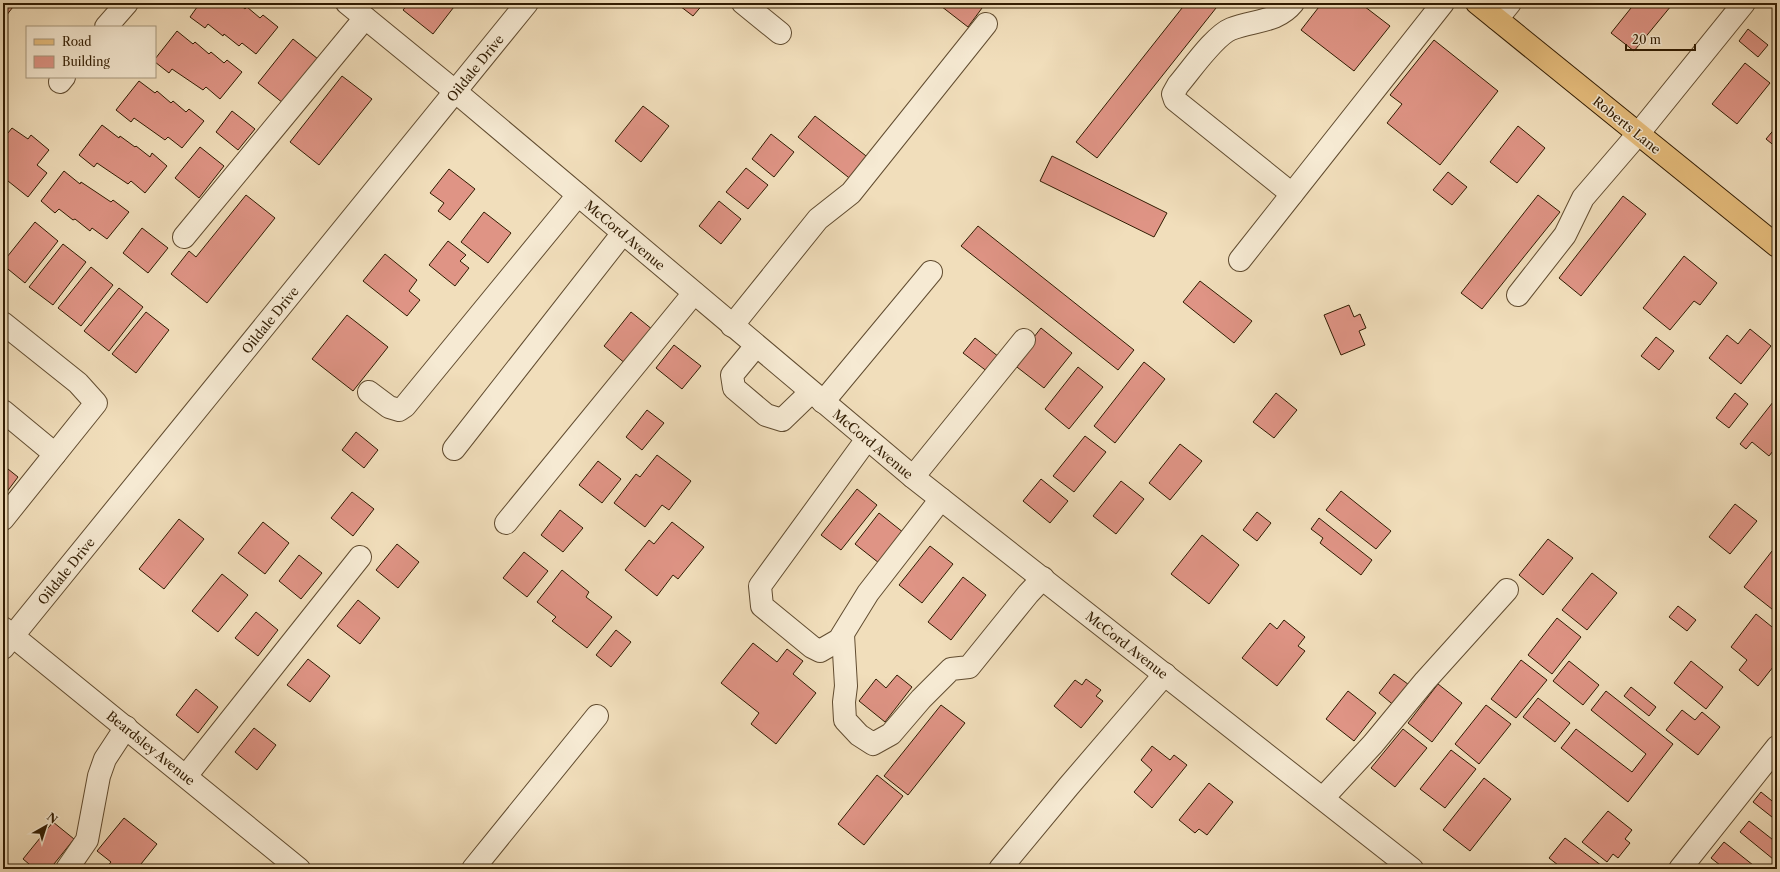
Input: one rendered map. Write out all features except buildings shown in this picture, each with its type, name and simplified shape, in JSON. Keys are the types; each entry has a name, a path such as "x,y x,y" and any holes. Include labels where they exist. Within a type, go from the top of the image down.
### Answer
{"main road":[{"name":"Roberts Lane","path":"1477,3 1503,11 1638,134 1777,246"}],"street":[{"path":"107,26 126,3"},
{"name":"McCord Avenue","path":"347,3 456,92 913,477 1412,869"},
{"name":"Oildale Drive","path":"6,637 528,3"},
{"path":"743,3 780,33"},
{"path":"1292,194 1175,100 1173,94 1219,37 1231,29 1266,21 1287,10 1293,3"},
{"path":"1240,260 1443,3"},
{"path":"1518,295 1565,235 1583,198 1638,134 1744,3"},
{"path":"184,237 365,18"},
{"path":"732,326 818,219 851,193 986,24"},
{"path":"369,392 389,407 399,410 404,406 578,195"},
{"path":"454,449 622,233"},
{"path":"756,346 732,375 734,388 766,415 782,420 817,397 931,272"},
{"path":"506,523 694,293"},
{"path":"3,323 78,383 96,402 3,519"},
{"path":"913,477 1024,340"},
{"path":"3,411 55,454"},
{"path":"867,439 760,586 762,606 812,647 820,651 840,640 868,593 941,499"},
{"path":"186,776 360,557"},
{"path":"843,635 846,686 844,702 845,720 859,736 873,744 891,734 921,699 951,669 969,667 1028,594 1043,578"},
{"path":"1323,798 1374,744 1425,681 1507,590"},
{"name":"Beardsley Avenue","path":"6,637 126,727 299,869"},
{"path":"1000,869 1165,674"},
{"path":"473,869 597,716"},
{"path":"67,869 87,840 99,776 105,759 126,727"},
{"path":"1680,869 1777,747"}]}
